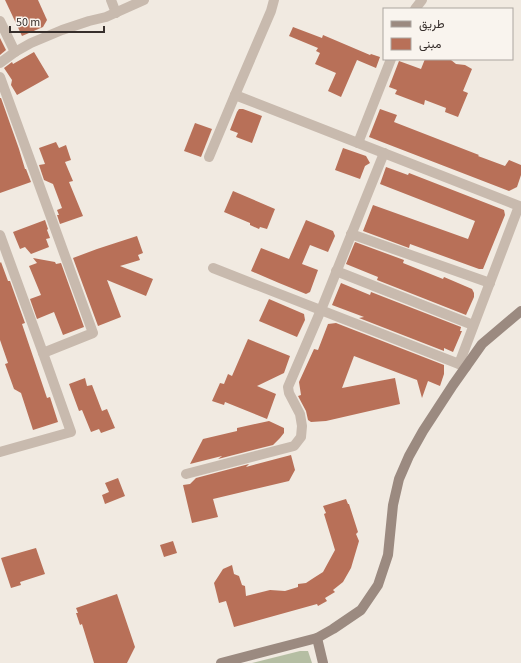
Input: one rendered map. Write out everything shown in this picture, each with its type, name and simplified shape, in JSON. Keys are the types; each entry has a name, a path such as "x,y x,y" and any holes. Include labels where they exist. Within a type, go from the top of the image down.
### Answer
{"main road":[{"path":"222,663 317,638 361,610 378,585 388,555 393,505 399,479 409,456 423,431 453,385 462,365 482,344 521,311"},
{"path":"317,638 323,663"}],"street":[{"path":"111,0 116,13"},
{"path":"0,64 15,52 31,43 62,30 106,17 144,0"},
{"path":"209,157 274,0"},
{"path":"416,8 422,0"},
{"path":"0,21 15,52"},
{"path":"358,143 391,60"},
{"path":"0,77 93,333 43,353"},
{"path":"213,268 462,365 473,326 519,206 235,95"},
{"path":"186,474 294,446 300,437 302,426 300,414 289,393 288,386 321,310 384,153"},
{"path":"351,234 490,282"},
{"path":"0,235 71,432 0,452"},
{"path":"336,272 473,326"}],"green space":[{"path":"300,651 308,651 312,663 252,663"}],"building":[{"path":"5,0 38,0 47,20 43,27 22,36"},
{"path":"293,27 322,38 323,35 370,55 380,57 376,68 357,60 341,97 328,91 336,73 315,64 320,53 316,51 318,48 289,36"},
{"path":"0,38 6,50 0,55"},
{"path":"34,52 49,77 17,95 11,85 12,80 4,68 12,62 13,64"},
{"path":"425,60 451,60 456,64 465,65 472,69 463,91 468,93 458,117 445,112 446,108 425,100 424,105 395,94 397,90 389,87 399,61 421,69"},
{"path":"0,98 31,182 0,193"},
{"path":"239,109 262,116 252,143 236,137 238,133 230,130"},
{"path":"380,109 397,115 394,122 479,155 478,156 505,166 509,160 521,165 521,175 517,187 509,191 369,137"},
{"path":"195,123 212,129 201,157 184,151"},
{"path":"56,142 59,148 66,145 71,160 65,162 73,181 69,182 83,216 60,224 57,210 62,208 53,184 44,180 39,165 45,164 39,148"},
{"path":"343,148 366,156 370,163 365,166 360,179 335,170"},
{"path":"386,167 408,175 409,173 504,210 505,215 483,269 479,269 410,244 409,248 363,231 373,205 468,239 475,221 380,184"},
{"path":"233,191 275,209 267,229 260,227 259,229 250,225 250,223 224,212"},
{"path":"45,220 50,238 46,239 49,247 31,254 25,247 20,249 13,232"},
{"path":"306,220 333,231 335,236 328,252 310,245 302,264 318,270 310,292 306,294 251,271 261,248 289,259"},
{"path":"137,236 143,253 138,255 140,260 120,266 153,279 146,296 107,280 121,317 98,326 73,258"},
{"path":"355,242 404,260 403,263 443,279 444,277 472,289 474,297 466,315 377,280 378,277 346,264"},
{"path":"33,258 55,262 56,264 61,263 84,327 63,335 54,312 37,319 30,299 41,295 29,266 37,263"},
{"path":"1,262 8,281 10,281 25,323 22,324 47,398 50,397 58,422 33,430 21,393 14,389 5,364 8,363 0,340"},
{"path":"341,283 370,295 371,292 461,327 460,331 462,331 453,352 444,348 444,351 359,318 364,317 332,305"},
{"path":"269,299 304,314 305,320 297,337 259,321"},
{"path":"336,323 444,365 444,374 440,386 428,381 422,398 417,380 354,356 342,388 395,378 400,404 326,421 311,422 308,420 306,411 298,396 301,395 299,382 314,349 318,350 328,324"},
{"path":"248,339 290,356 284,373 257,386 276,394 267,419 225,402 224,405 212,401 220,383 224,384 228,374 232,376"},
{"path":"85,378 87,386 92,385 102,411 107,409 115,428 101,433 99,429 91,432 82,410 79,411 69,384"},
{"path":"269,421 284,428 284,433 273,445 218,459 222,456 190,464 203,439 237,431 237,428"},
{"path":"291,455 295,470 289,481 213,499 218,517 192,523 183,485 190,484 196,478"},
{"path":"118,478 125,496 105,504 102,495 109,492 105,483"},
{"path":"346,499 358,532 356,534 359,541 351,568 343,582 333,590 335,592 325,598 327,601 318,606 317,604 234,627 226,601 219,603 214,583 223,569 232,565 234,574 239,576 242,585 245,586 246,596 270,590 285,591 298,587 298,584 306,583 323,572 335,550 323,506"},
{"path":"173,541 177,553 164,557 160,545"},
{"path":"36,548 45,574 20,582 21,585 11,588 1,558"},
{"path":"117,594 135,647 127,663 94,663 82,624 80,625 76,613 78,613 76,608"}]}
